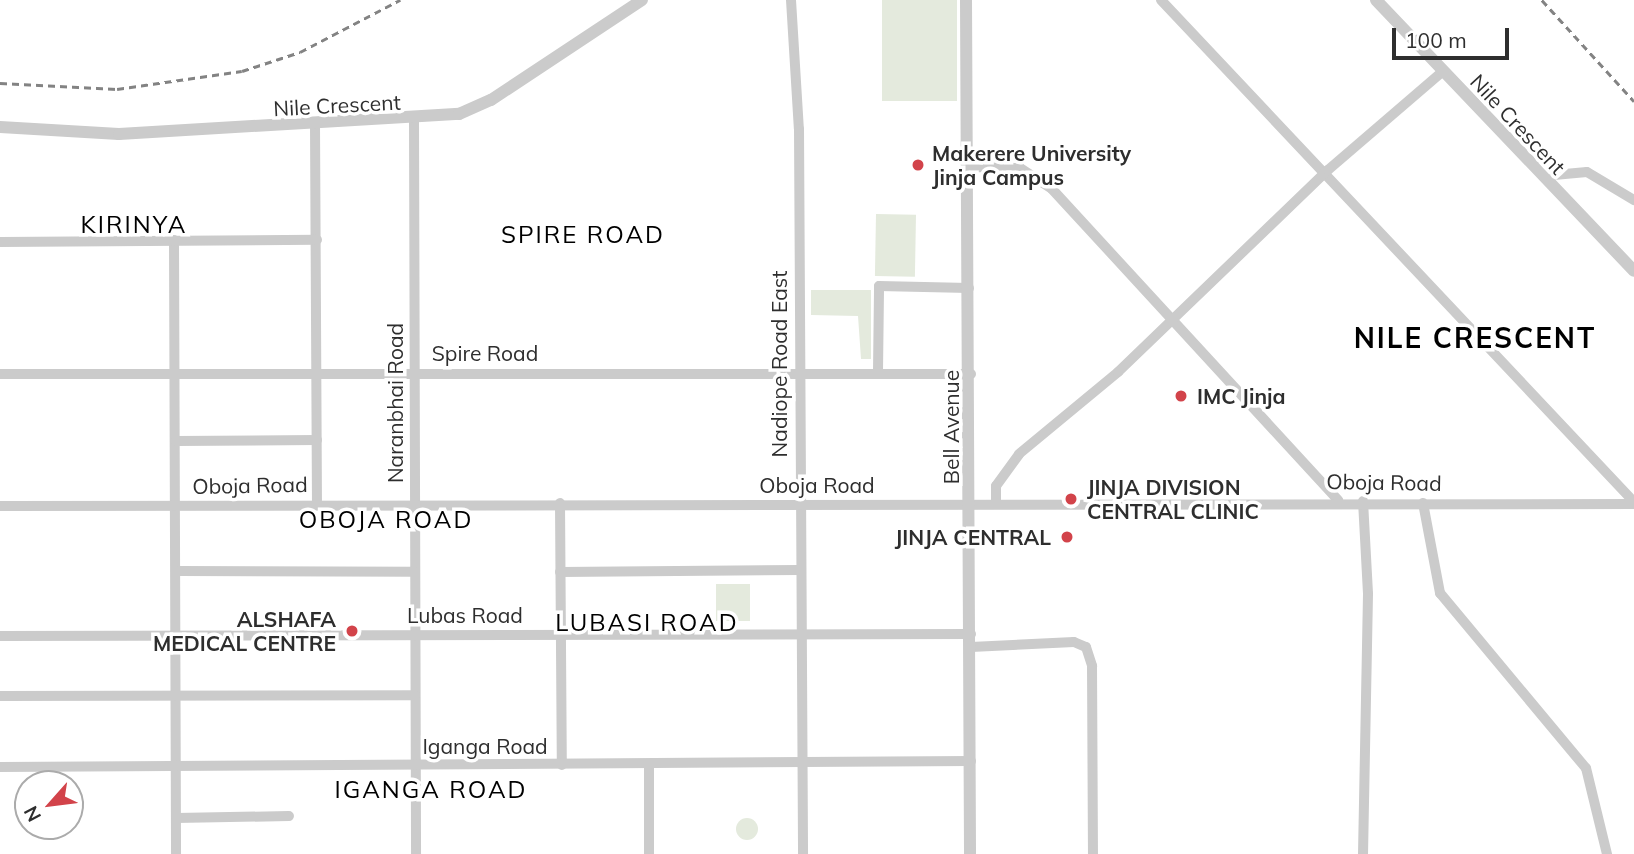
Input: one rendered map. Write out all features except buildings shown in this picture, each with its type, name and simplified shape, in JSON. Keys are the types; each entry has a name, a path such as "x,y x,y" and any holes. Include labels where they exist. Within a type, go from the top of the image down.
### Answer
{"street":[{"name":"Nile Crescent","path":"0,127 119,134 414,120 459,114 491,100 642,0"},
{"name":"Nadiope Road East","path":"791,0 799,372 800,763 803,854"},
{"name":"Bell Avenue","path":"966,0 966,167 971,374 970,854"},
{"path":"1161,0 1328,170 1385,240 1634,503"},
{"name":"Nile Crescent","path":"1376,0 1634,271"},
{"path":"996,502 996,486 1019,454 1174,317 1328,170 1442,72"},
{"name":"Naranbhai Road","path":"414,120 416,854"},
{"path":"315,125 317,503"},
{"path":"966,167 1009,166 1033,175 1174,317 1338,500"},
{"path":"1543,176 1587,172 1634,200"},
{"path":"174,240 178,571 176,854"},
{"path":"0,242 317,240"},
{"path":"878,372 880,286 969,288"},
{"name":"Spire Road","path":"0,374 971,374"},
{"path":"176,441 317,440"},
{"name":"Oboja Road","path":"0,506 414,502 799,505 1338,500 1634,503"},
{"path":"1363,501 1368,594 1363,854"},
{"path":"1423,502 1440,593 1586,768 1607,854"},
{"path":"560,503 562,765"},
{"path":"561,572 800,570"},
{"path":"178,571 414,572"},
{"name":"Lubas Road","path":"0,635 801,635 1074,642 1086,648 1092,666 1093,854"},
{"path":"0,696 415,695"},
{"name":"Iganga Road","path":"0,766 649,766 971,761"},
{"path":"649,766 649,854"},
{"path":"176,818 289,816"}],"shaded area":[{"path":"882,0 957,0 957,101 882,101"},
{"path":"876,214 916,215 915,277 875,276"},
{"path":"811,290 871,290 871,359 861,359 858,316 811,315"},
{"path":"716,584 750,584 750,621 716,621"},
{"path":"747,818 755,821 758,829 755,837 747,840 739,837 736,829 739,821"}],"railway":[{"path":"0,83 117,89 242,71 300,52 400,0"},
{"path":"1542,0 1634,101"}],"place":[{"name":"Makerere University Jinja Campus","path":"918,165"},
{"name":"IMC Jinja","path":"1181,396"},
{"name":"JINJA DIVISION CENTRAL CLINIC","path":"1071,499"},
{"name":"JINJA CENTRAL","path":"1067,537"},
{"name":"ALSHAFA MEDICAL CENTRE","path":"352,631"}],"district":[{"name":"KIRINYA","path":"134,225"},
{"name":"SPIRE ROAD","path":"583,235"},
{"name":"NILE CRESCENT","path":"1475,338"},
{"name":"OBOJA ROAD","path":"386,520"},
{"name":"LUBASI ROAD","path":"647,623"},
{"name":"IGANGA ROAD","path":"431,790"}]}
